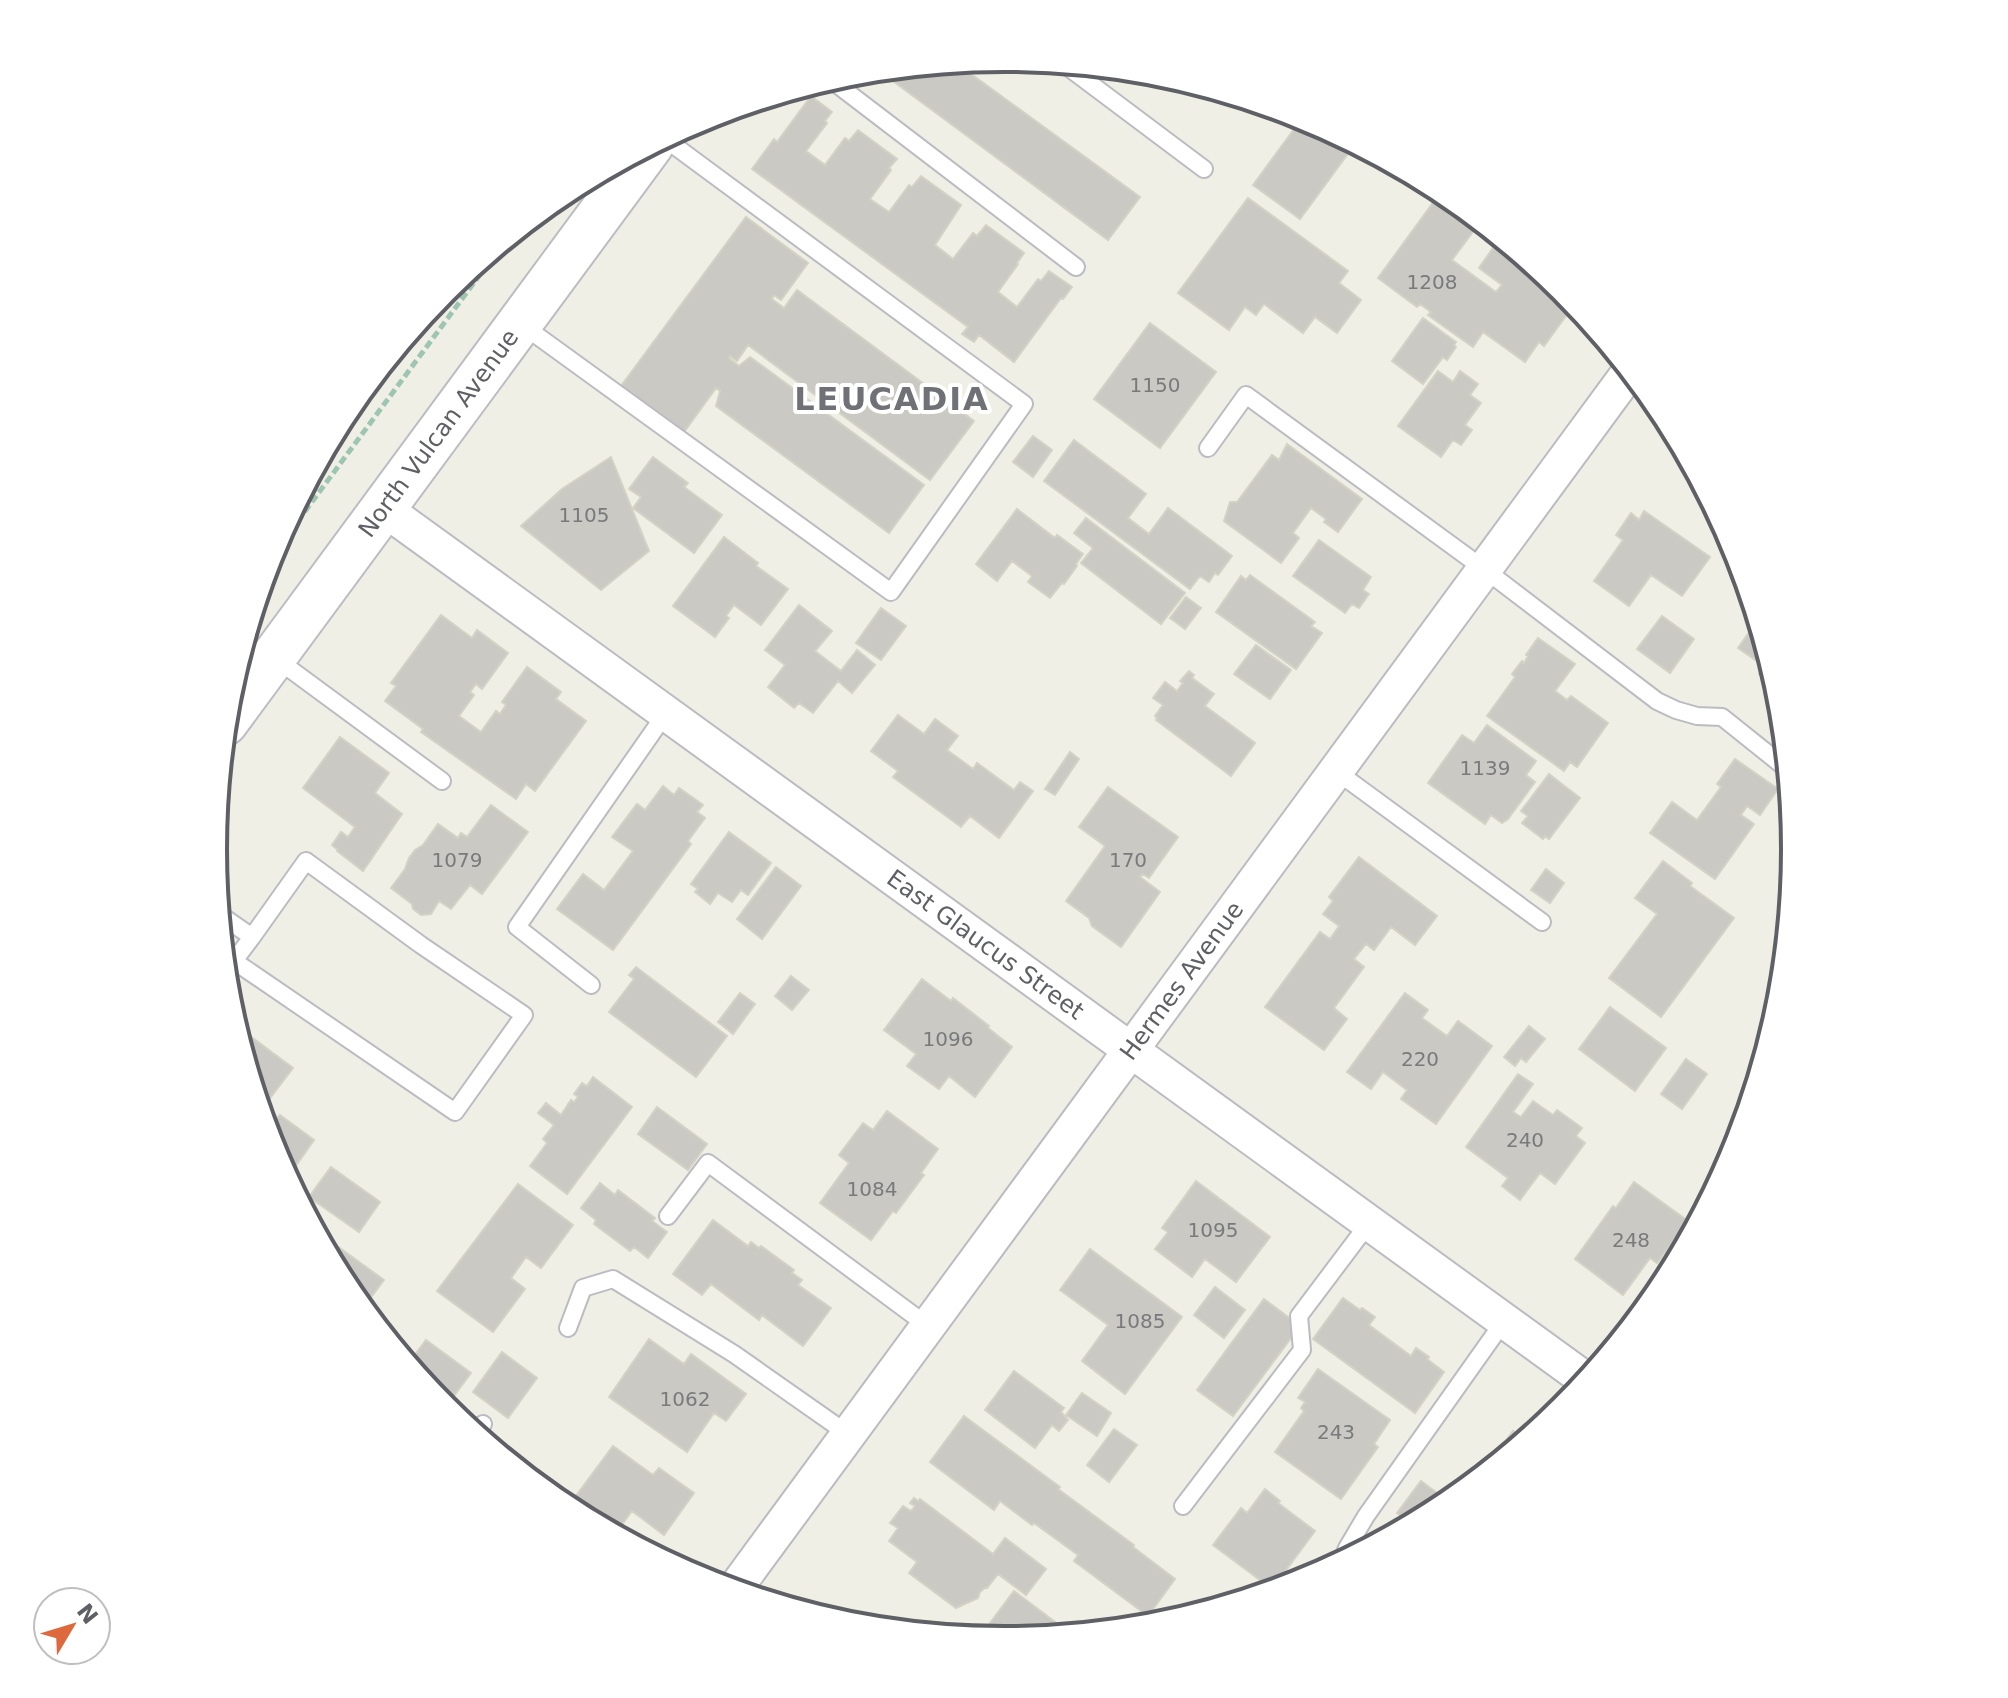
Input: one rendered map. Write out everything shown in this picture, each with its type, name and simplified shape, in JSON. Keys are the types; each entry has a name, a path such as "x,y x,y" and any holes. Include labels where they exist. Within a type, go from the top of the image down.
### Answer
{"main road":[{"name":"North Vulcan Avenue","path":"241,701 636,165"}],"street":[{"name":"Hermes Avenue","path":"741,1580 1623,380"},
{"name":"East Glaucus Street","path":"383,508 1576,1373"}],"lane":[{"path":"1081,77 1204,169"},
{"path":"843,89 1076,267"},
{"path":"519,323 891,592 1024,404 674,146"},
{"path":"1208,448 1246,395 1484,569 1657,701 1697,716 1722,717 1775,760"},
{"path":"274,657 442,781"},
{"path":"591,985 517,927 666,713"},
{"path":"1336,771 1542,922"},
{"path":"235,959 306,861 524,1015 455,1112 236,962"},
{"path":"231,923 252,937"},
{"path":"668,1216 708,1163 928,1326"},
{"path":"1183,1506 1302,1350 1299,1316 1369,1223"},
{"path":"568,1328 583,1288 613,1279 734,1354 848,1434"},
{"path":"1348,1546 1366,1516 1504,1321"}],"path":[{"path":"303,514 476,281"}],"building":[{"path":"970,73 1140,197 1108,240 892,81"},
{"path":"811,96 832,112 806,151 825,165 845,138 849,141 858,130 897,159 870,199 889,212 909,185 912,187 921,176 961,205 935,245 953,259 973,233 977,236 986,225 1024,253 998,292 1017,307 1038,279 1041,281 1049,271 1072,287 1014,362 979,335 974,342 962,334 968,327 752,169 774,139 777,142"},
{"path":"1295,129 1349,152 1300,219 1253,185"},
{"path":"1248,198 1348,271 1339,283 1361,300 1337,333 1315,317 1303,333 1264,304 1256,315 1245,307 1229,330 1178,293"},
{"path":"1434,202 1474,231 1452,260 1496,292 1502,285 1479,268 1494,247 1567,315 1544,346 1539,342 1525,362 1483,332 1473,347 1428,315 1431,312 1420,304 1417,307 1378,278"},
{"path":"746,217 808,263 781,300 774,295 772,299 784,308 797,290 974,421 930,480 748,345 737,361 730,356 739,366 750,357 924,485 889,533 716,406 720,391 716,388 684,432 621,386"},
{"path":"1423,318 1456,342 1456,347 1447,360 1443,357 1423,384 1392,361"},
{"path":"1150,323 1216,372 1160,448 1094,399"},
{"path":"1438,371 1453,382 1460,371 1478,384 1470,395 1481,403 1465,425 1472,430 1461,445 1453,440 1441,457 1398,426"},
{"path":"1033,436 1052,450 1033,477 1013,462"},
{"path":"1074,440 1146,494 1128,518 1149,534 1168,508 1232,556 1218,575 1215,573 1209,582 1200,576 1190,589 1044,481"},
{"path":"1287,444 1362,499 1338,532 1311,508 1293,533 1299,538 1281,563 1224,521 1230,502 1237,502 1272,455 1279,460"},
{"path":"611,457 649,551 601,590 521,526 562,489"},
{"path":"653,457 688,483 684,487 722,515 694,553 633,508 641,497 629,489"},
{"path":"1017,509 1055,538 1057,535 1083,554 1064,584 1050,598 1028,582 1032,576 1012,561 997,581 976,564"},
{"path":"1644,511 1710,557 1682,596 1651,575 1629,606 1594,581 1623,540 1616,535 1631,513 1639,520"},
{"path":"1086,518 1185,593 1161,624 1081,563 1093,548 1074,533"},
{"path":"724,537 788,589 761,625 734,605 715,637 673,606"},
{"path":"1319,540 1371,577 1363,590 1369,594 1359,608 1352,604 1345,613 1293,576"},
{"path":"1250,575 1315,622 1311,626 1322,633 1296,669 1216,612 1241,576 1246,580"},
{"path":"1186,597 1201,608 1185,629 1170,618"},
{"path":"799,605 832,631 815,651 841,671 857,650 875,665 852,693 838,681 813,713 799,703 794,708 768,687 785,665 765,650"},
{"path":"881,608 906,626 881,660 856,643"},
{"path":"441,615 472,638 477,630 508,653 482,689 476,684 470,692 474,695 459,716 481,732 496,711 500,714 506,705 502,702 527,667 561,692 556,699 586,721 535,791 526,784 516,799 421,732 423,729 385,701 396,686 391,683"},
{"path":"1662,616 1694,639 1670,673 1637,649"},
{"path":"1750,631 1758,662 1738,648"},
{"path":"1538,638 1575,664 1555,691 1567,700 1571,696 1608,723 1577,767 1570,762 1564,771 1487,716"},
{"path":"1256,645 1291,670 1270,699 1234,674"},
{"path":"1189,671 1194,675 1192,678 1214,694 1205,706 1255,743 1231,776 1156,720 1155,716 1163,705 1153,698 1165,682 1177,691 1183,683 1180,681"},
{"path":"898,715 924,734 935,719 958,736 947,750 973,769 977,763 1014,790 1020,782 1033,791 999,838 970,816 961,827 893,777 898,771 871,751"},
{"path":"1487,725 1536,761 1526,775 1535,782 1502,823 1491,815 1485,824 1428,783 1462,735 1474,743"},
{"path":"340,737 389,773 375,793 402,814 363,871 332,845 341,832 348,837 355,827 303,788"},
{"path":"1070,752 1079,759 1055,795 1045,789"},
{"path":"1735,759 1778,789 1760,815 1747,806 1741,815 1754,824 1715,879 1650,833 1672,802 1697,820 1721,787 1717,784"},
{"path":"1549,774 1580,798 1549,839 1545,836 1543,839 1522,823 1528,816 1521,811"},
{"path":"663,786 674,795 679,788 703,805 697,812 705,818 688,841 691,844 613,950 557,909 583,874 604,890 633,851 612,837 637,804 645,810"},
{"path":"1108,787 1178,837 1149,878 1143,874 1140,877 1160,892 1121,947 1092,926 1089,918 1066,901 1105,846 1079,827"},
{"path":"491,805 528,832 482,894 470,885 451,909 439,901 431,914 421,915 391,888 409,858 438,824 458,838 461,833 467,837"},
{"path":"729,832 771,863 748,895 741,890 732,902 718,893 710,904 695,892 698,889 691,884"},
{"path":"1359,857 1437,916 1415,945 1391,927 1374,950 1366,944 1354,959 1364,967 1334,1008 1347,1019 1324,1050 1265,1007 1320,932 1330,939 1339,926 1323,914 1333,901 1329,897"},
{"path":"1663,861 1692,883 1690,886 1734,918 1661,1017 1609,978 1657,914 1635,898"},
{"path":"776,867 801,886 762,939 737,919"},
{"path":"1546,869 1564,883 1550,903 1531,890"},
{"path":"636,967 727,1036 696,1077 609,1012 634,979 629,975"},
{"path":"791,976 809,990 792,1010 775,996"},
{"path":"922,979 951,1001 953,998 1012,1047 975,1097 949,1076 939,1089 907,1066 916,1054 884,1030"},
{"path":"740,993 755,1004 733,1034 718,1022"},
{"path":"1405,993 1428,1010 1422,1018 1447,1036 1458,1021 1492,1046 1436,1124 1401,1099 1407,1090 1383,1072 1371,1089 1347,1072"},
{"path":"1610,1007 1666,1048 1635,1091 1579,1049"},
{"path":"1529,1026 1545,1039 1526,1062 1521,1058 1515,1066 1504,1057"},
{"path":"250,1036 293,1068 268,1100"},
{"path":"1686,1059 1707,1074 1682,1109 1661,1094"},
{"path":"1518,1074 1533,1084 1513,1112 1521,1117 1533,1101 1553,1115 1557,1110 1582,1128 1576,1136 1585,1143 1555,1184 1540,1173 1520,1200 1502,1186 1508,1178 1466,1147"},
{"path":"593,1077 632,1107 567,1194 530,1166 547,1143 543,1139 554,1125 538,1113 546,1103 561,1115 571,1100 574,1102 578,1097 574,1094 582,1083 587,1086"},
{"path":"657,1107 707,1144 688,1170 638,1134"},
{"path":"887,1111 938,1149 921,1173 924,1175 871,1240 820,1203 849,1163 839,1155 863,1123 873,1130"},
{"path":"280,1115 314,1140 295,1167 286,1146 276,1120"},
{"path":"331,1167 380,1202 359,1232 309,1197"},
{"path":"1196,1181 1270,1237 1236,1282 1205,1259 1192,1277 1155,1249 1168,1232 1162,1228"},
{"path":"1634,1182 1687,1220 1657,1263 1650,1258 1623,1295 1575,1259 1613,1206 1616,1208"},
{"path":"600,1183 615,1195 618,1190 655,1218 652,1221 667,1232 648,1258 634,1247 630,1251 594,1224 596,1220 581,1208"},
{"path":"518,1184 573,1225 541,1268 526,1257 511,1278 525,1289 493,1332 437,1291"},
{"path":"713,1220 748,1246 751,1242 759,1248 761,1246 794,1270 792,1273 802,1280 798,1285 831,1308 803,1346 762,1315 759,1320 711,1284 702,1295 673,1274"},
{"path":"336,1245 384,1280 370,1298"},
{"path":"1090,1249 1182,1317 1125,1394 1082,1361 1108,1325 1060,1290"},
{"path":"1215,1287 1245,1310 1224,1338 1194,1315"},
{"path":"1343,1298 1375,1317 1369,1325 1411,1356 1416,1348 1444,1372 1415,1413 1313,1339"},
{"path":"1264,1299 1300,1326 1233,1416 1197,1390"},
{"path":"649,1339 684,1364 691,1354 746,1394 726,1421 714,1413 687,1452 609,1397"},
{"path":"426,1340 471,1373 454,1396 415,1355"},
{"path":"502,1352 537,1378 508,1418 473,1392"},
{"path":"1318,1369 1390,1420 1374,1444 1378,1447 1341,1499 1275,1452 1304,1411 1301,1408 1305,1402 1298,1398"},
{"path":"1014,1371 1064,1408 1061,1412 1068,1420 1059,1431 1052,1425 1035,1448 985,1410"},
{"path":"1082,1393 1111,1413 1097,1436 1066,1415"},
{"path":"964,1416 1060,1487 1058,1489 1175,1579 1151,1612 1144,1613 1074,1561 1078,1555 1034,1523 1032,1525 1000,1501 994,1510 930,1462"},
{"path":"1114,1429 1137,1445 1109,1482 1087,1465"},
{"path":"613,1446 653,1475 659,1468 694,1493 664,1535 632,1511 621,1525 575,1497"},
{"path":"1421,1481 1438,1494 1401,1516 1397,1513"},
{"path":"1265,1489 1315,1531 1283,1574 1262,1582 1213,1545 1241,1508 1247,1513"},
{"path":"914,1498 920,1499 993,1554 1005,1538 1046,1569 1026,1595 998,1574 978,1598 956,1608 909,1573 917,1562 889,1541 898,1528 890,1523 903,1506 911,1511 915,1506 910,1503"},
{"path":"1014,1591 1055,1622 1054,1624 988,1625"}],"district":[{"name":"LEUCADIA","path":"892,399"}]}
